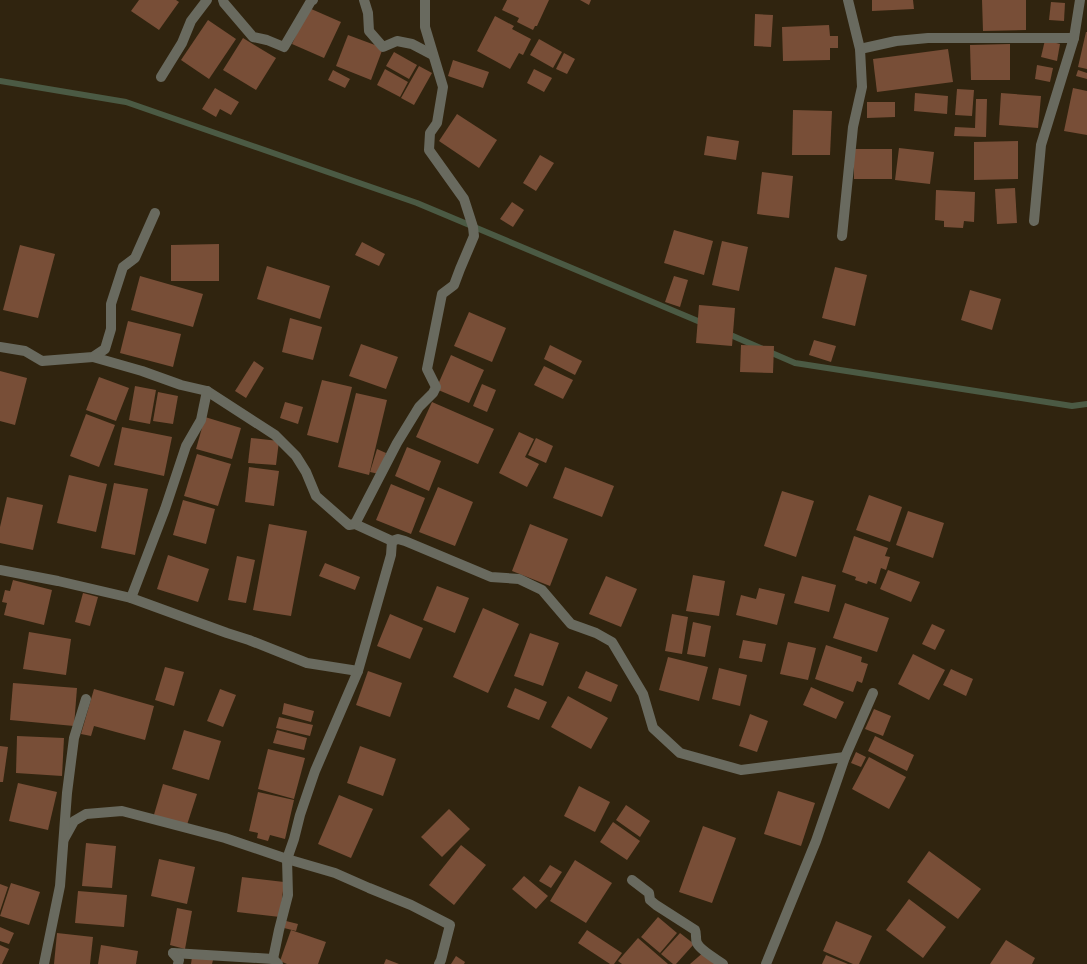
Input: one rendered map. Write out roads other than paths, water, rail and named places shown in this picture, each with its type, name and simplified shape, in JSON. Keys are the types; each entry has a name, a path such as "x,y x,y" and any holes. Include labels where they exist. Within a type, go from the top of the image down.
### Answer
{"street":[{"path":"161,77 182,43 191,21 207,0"},
{"path":"223,0 253,37 267,40 284,47 313,0"},
{"path":"364,0 368,13 370,31 383,47 397,42 412,44 433,55"},
{"path":"355,524 397,443 419,407 433,393 436,387 428,369 442,294 454,286 474,236 473,227 464,199 429,150 430,133 437,123 443,87 425,27 425,0"},
{"path":"842,236 853,127 862,87 860,49 848,0"},
{"path":"1034,221 1041,146 1074,38 1080,0"},
{"path":"860,49 928,38 1074,38"},
{"path":"93,357 105,349 111,329 111,304 124,268 135,258 155,213"},
{"path":"0,348 25,351 42,361 93,357 142,371 181,385 207,390 275,435 296,456 306,472 316,496 349,525 355,524 392,541 398,539 405,541 491,577 519,580 542,590 571,624 596,633 612,642 643,694 653,728 680,753 741,770 844,757"},
{"path":"131,598 165,509 186,446 201,420 207,390"},
{"path":"178,964 180,960 173,953 276,961 278,930 288,895 287,860 300,815 315,772 358,671 390,555 392,541"},
{"path":"0,570 58,581 131,598 249,640 307,663 358,671"},
{"path":"766,964 816,841 844,757 873,693"},
{"path":"44,964 60,886 74,738 86,699"},
{"path":"64,839 74,821 86,814 122,811 225,838 287,860 335,873 411,905 450,925 439,964"},
{"path":"632,880 649,893 650,900 656,905 694,930 700,947 722,964"}],"waterway":[{"path":"0,81 126,102 417,203 705,324"},
{"path":"726,333 795,363 1072,406 1087,404"}]}
